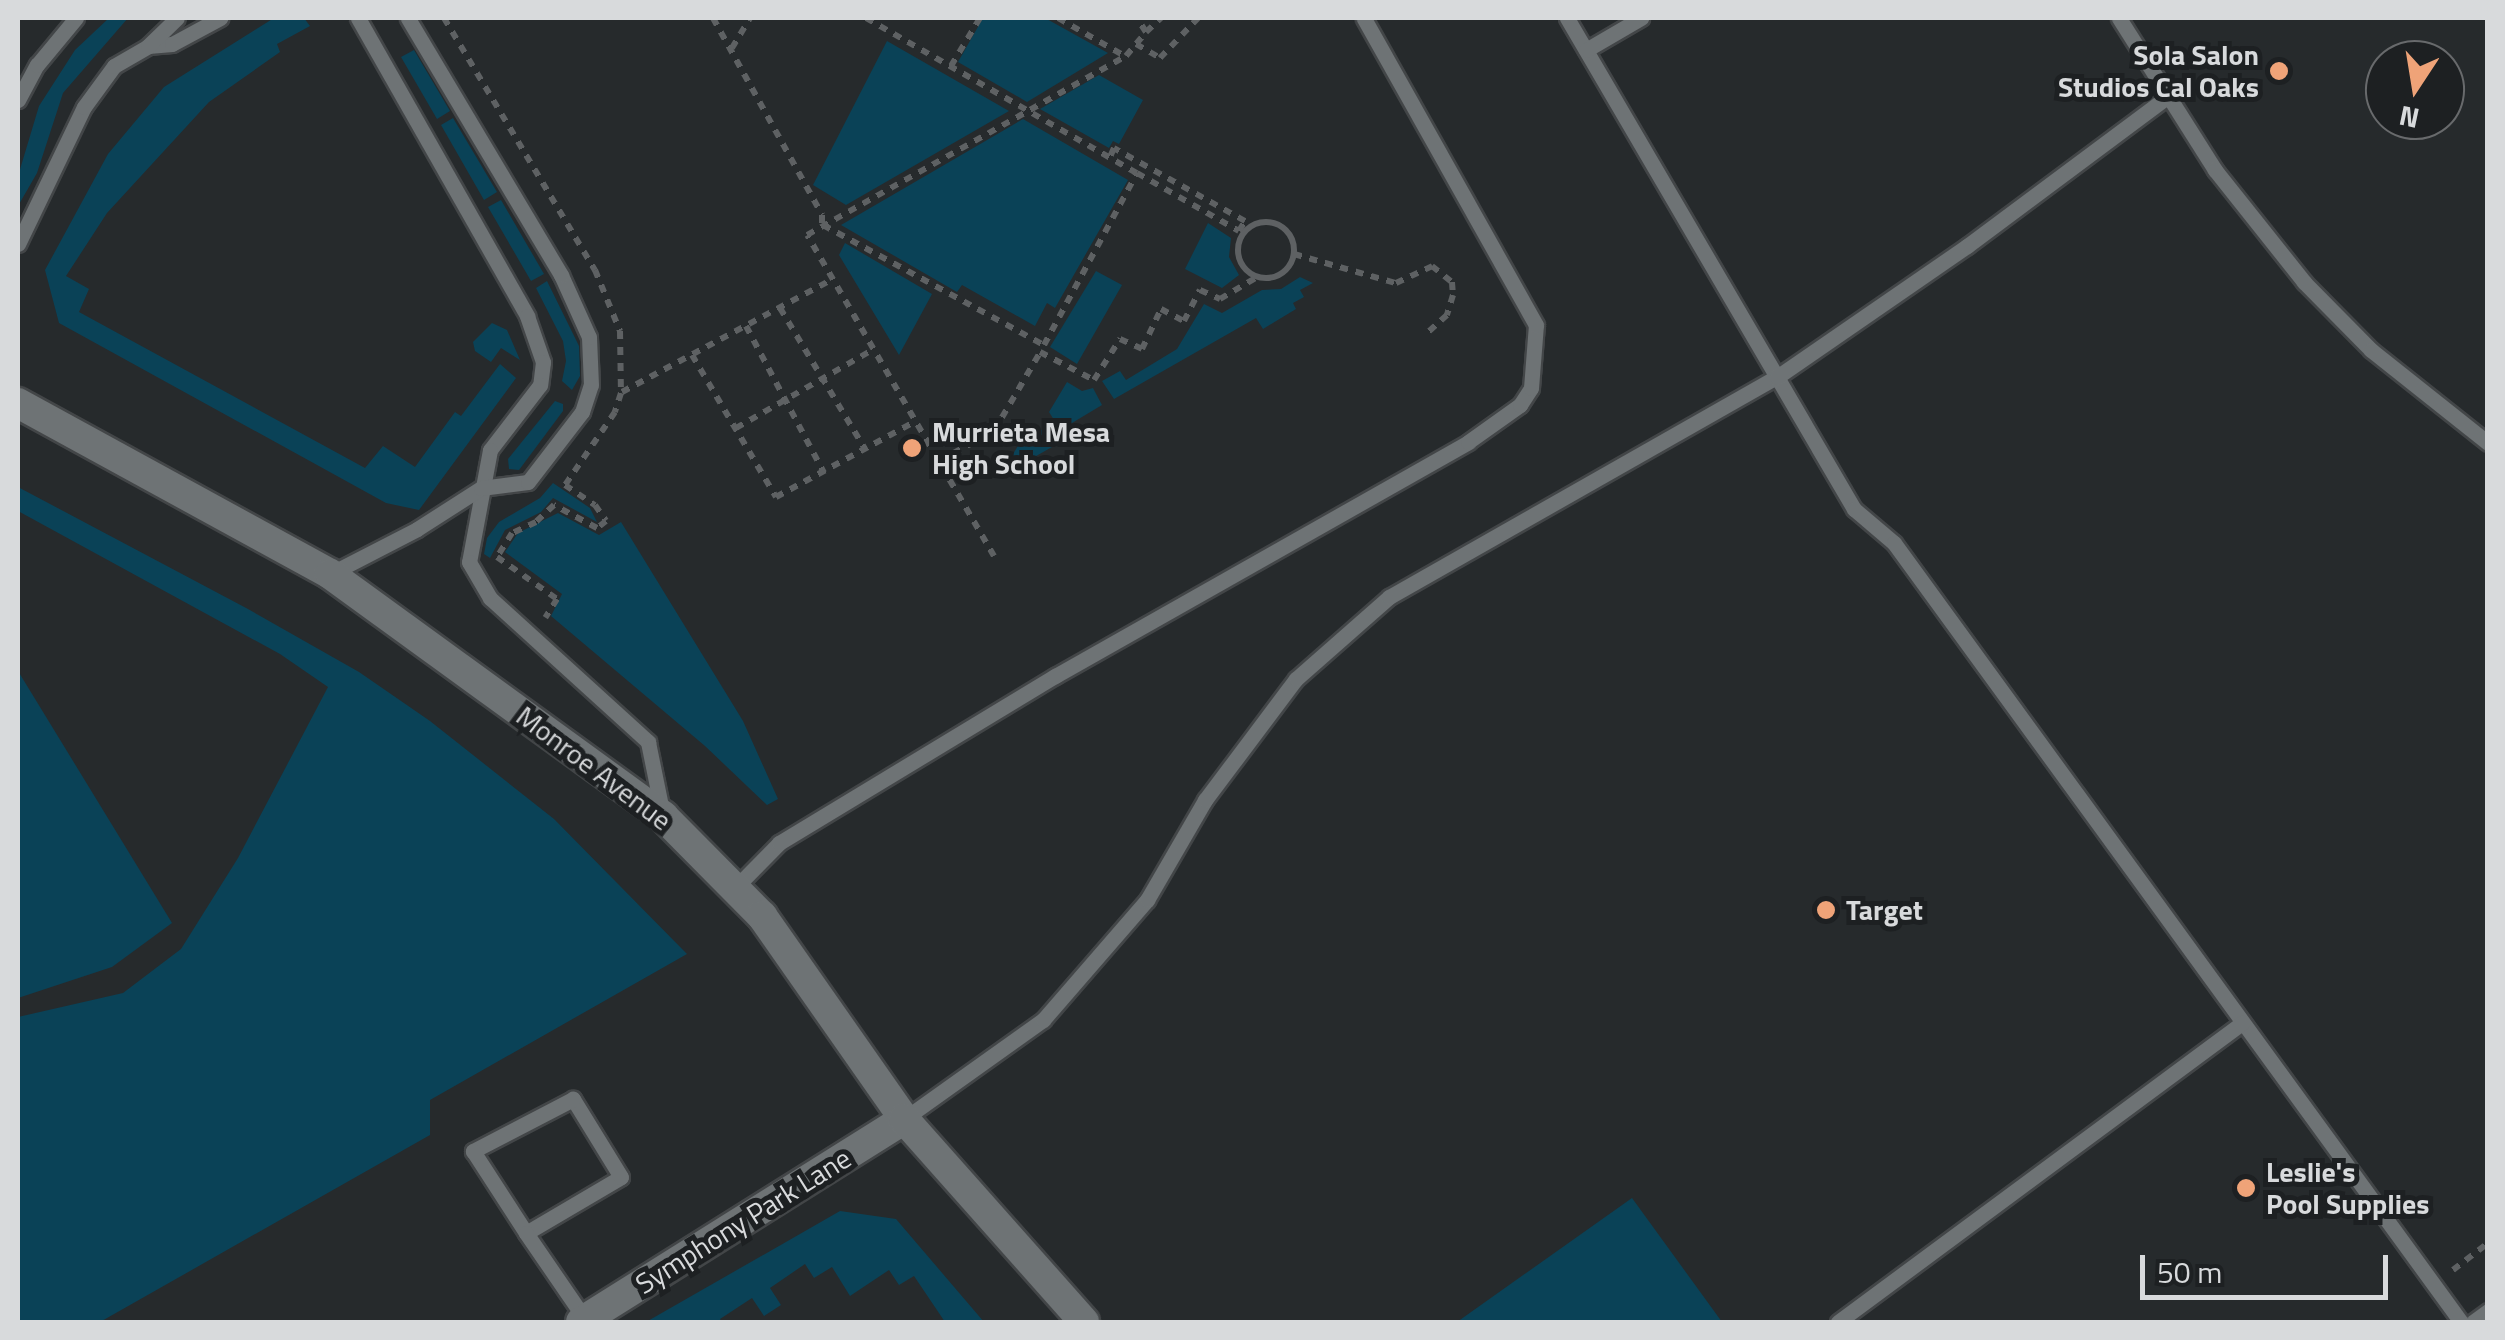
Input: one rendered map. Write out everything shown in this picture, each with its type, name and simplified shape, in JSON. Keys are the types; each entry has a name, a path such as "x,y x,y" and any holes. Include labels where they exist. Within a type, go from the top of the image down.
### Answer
{"street":[{"name":"Monroe Avenue","path":"18,402 330,574 662,816 762,916 904,1119 1084,1322"},
{"name":"Symphony Park Lane","path":"585,1322 904,1119"}],"lane":[{"path":"18,100 37,65 76,18"},
{"path":"18,244 84,107 114,66 148,46 178,18"},
{"path":"148,46 172,44 220,18"},
{"path":"358,18 527,316 542,362 540,384 490,450 469,562 490,598 648,742 662,816"},
{"path":"330,574 416,529 481,488 528,482 582,412 591,385 589,337 561,275 408,18"},
{"path":"734,888 779,843 1055,676 1468,442 1520,405 1531,388 1536,325 1364,18"},
{"path":"1567,18 1854,509 1894,543 2461,1322"},
{"path":"1586,50 1641,18"},
{"path":"2119,18 2215,170 2304,282 2371,350 2488,443"},
{"path":"904,1119 1043,1020 1146,900 1204,800 1296,679 1389,597 1778,377 1952,257 2167,96"},
{"path":"1838,1322 2242,1023"},
{"path":"526,1234 620,1178 573,1099 473,1151 526,1234 585,1322"},
{"path":"2472,1322 2488,1312"}],"path":[{"path":"713,18 822,215 822,225"},
{"path":"732,48 750,18"},
{"path":"822,225 1094,380 1120,339 1142,348 1161,309 1184,322 1200,290 1220,299 1257,277 1278,276 1292,263 1294,254 1290,235 1274,223 1239,231 866,18"},
{"path":"951,66 980,18"},
{"path":"1058,18 1126,56"},
{"path":"1137,18 1146,32"},
{"path":"994,556 807,235 1126,56 1161,18"},
{"path":"1136,44 1160,58 1198,18"},
{"path":"1110,158 1114,148 1245,220 1238,253 1245,269 1257,277"},
{"path":"939,461 994,431 1137,174"},
{"path":"1294,254 1396,283 1432,266 1452,282 1453,295 1447,315 1424,336"},
{"path":"621,393 833,280"},
{"path":"780,308 866,449"},
{"path":"746,326 824,472"},
{"path":"735,428 874,349"},
{"path":"692,356 776,497 916,421"},
{"path":"2453,1270 2488,1243"}],"shaded area":[{"path":"109,18 128,18 63,93 37,173 18,206 18,176 39,106 75,50"},
{"path":"274,18 304,18 310,26 277,44 280,52 209,102 107,213 66,276 89,289 79,312 365,468 383,446 415,467 455,412 461,416 500,364 516,378 419,510 386,503 59,323 45,270 108,154 164,87"},
{"path":"983,18 1045,18 1108,53 1027,102 958,62"},
{"path":"887,41 1009,111 846,205 813,185"},
{"path":"414,50 450,111 437,119 401,57"},
{"path":"1099,75 1143,100 1119,144 1113,141 1109,148 1040,109"},
{"path":"453,118 497,192 484,200 441,125"},
{"path":"1023,119 1128,180 1055,308 1047,303 1035,326 962,285 957,292 841,225"},
{"path":"501,200 544,274 531,281 488,207"},
{"path":"1208,223 1231,238 1229,257 1239,275 1222,288 1185,269"},
{"path":"845,243 932,294 899,355 839,255"},
{"path":"1096,271 1122,285 1077,364 1050,347"},
{"path":"1300,277 1313,283 1300,290 1304,297 1293,303 1296,309 1263,329 1256,318 1114,399 1102,381 1120,371 1126,380 1177,349 1204,304 1222,313 1262,290 1281,289"},
{"path":"547,281 579,346 580,376 572,390 562,381 566,361 563,341 536,288"},
{"path":"492,323 507,330 520,360 501,348 491,362 475,351 473,342"},
{"path":"1067,382 1082,391 1093,388 1102,405 1062,429 1066,439 1008,472 1006,466 1029,427 1037,432 1056,423 1049,412"},
{"path":"555,401 563,404 563,411 519,470 509,469 508,459"},
{"path":"553,483 590,508 597,522 553,498 541,512 505,530 490,558 484,554 487,538 499,522 540,498"},
{"path":"18,487 359,672 430,721 554,819 687,954 430,1100 430,1135 100,1322 18,1322 18,1017 123,993 181,949 238,858 328,687 280,654 18,511"},
{"path":"558,513 599,535 621,522 743,721 778,799 767,805 705,746 551,616 562,594 505,552 518,533"},
{"path":"18,671 172,923 112,967 18,998"},
{"path":"1632,1198 1722,1322 1457,1322"},
{"path":"840,1211 896,1219 984,1322 945,1322 914,1276 899,1285 889,1270 850,1296 832,1267 814,1278 805,1264 770,1288 781,1305 764,1316 752,1298 720,1319 722,1322 646,1322"}],"place":[{"name":"Sola Salon Studios Cal Oaks","path":"2279,71"},
{"name":"Murrieta Mesa High School","path":"912,448"},
{"name":"Target","path":"1826,910"},
{"name":"Leslie's Pool Supplies","path":"2246,1188"}]}
